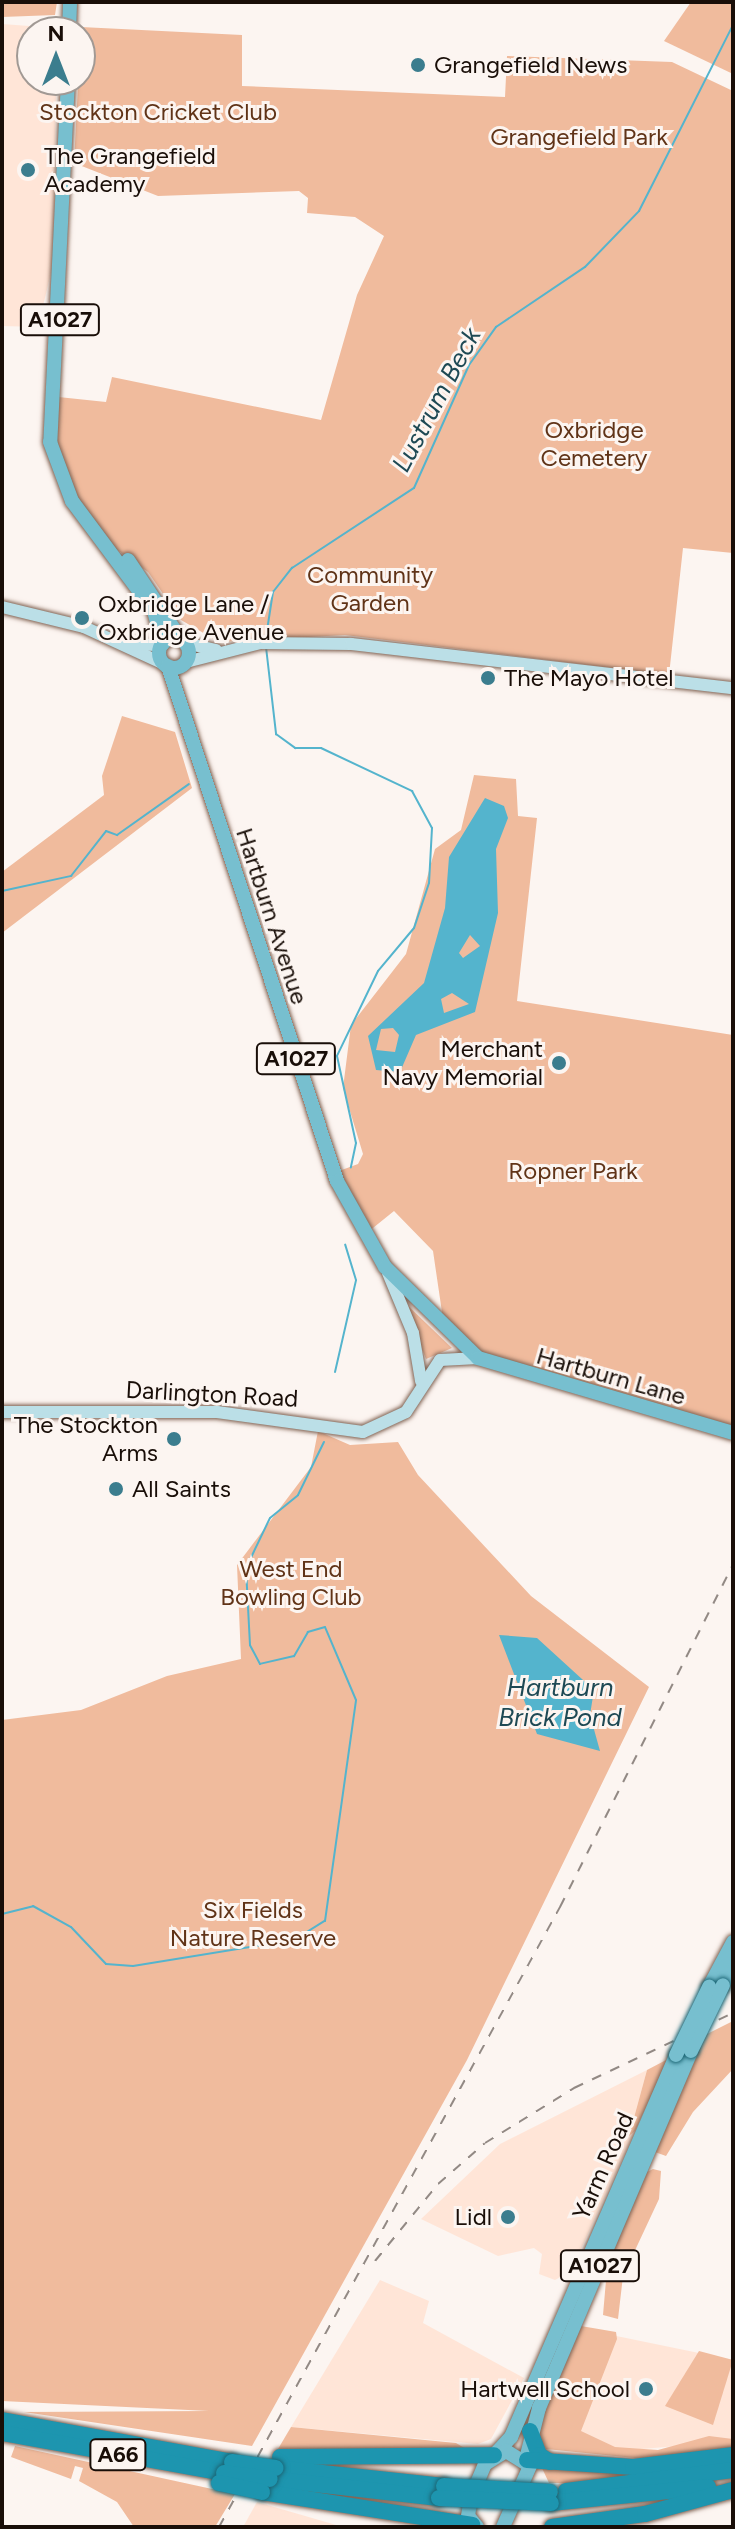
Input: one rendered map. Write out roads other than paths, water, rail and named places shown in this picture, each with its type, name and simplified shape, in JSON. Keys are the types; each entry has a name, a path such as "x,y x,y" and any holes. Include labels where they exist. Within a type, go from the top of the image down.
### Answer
{"highway":[{"name":"A66","path":"2,2420 228,2468 276,2471 474,2526"},
{"path":"530,2431 539,2455 550,2462"},
{"name":"A66","path":"7,2434 228,2468 442,2492 552,2497 664,2496 733,2481"},
{"path":"276,2471 495,2453"},
{"path":"527,2460 633,2467 733,2455"},
{"name":"A66","path":"552,2497 645,2487 733,2470"},
{"path":"552,2527 645,2514 733,2490"}],"main road":[{"name":"A1027","path":"67,96 48,429 72,501 154,611 166,665"},
{"name":"A1027","path":"105,544 156,593 184,642 186,663"},
{"path":"162,644 184,642"},
{"path":"166,665 186,663"},
{"name":"Hartburn Avenue","path":"183,719 186,663"},
{"name":"Hartburn Avenue","path":"166,665 337,1181 385,1267 478,1358"},
{"name":"Hartburn Lane","path":"478,1358 733,1433"},
{"name":"Yarm Road","path":"474,2526 467,2507 495,2453 511,2437 716,1986 733,1942"},
{"name":"Yarm Road","path":"716,1986 733,1962"},
{"name":"Yarm Road","path":"503,2527 525,2492 530,2431 684,2053"},
{"path":"495,2453 527,2460"}],"street":[{"path":"2,607 34,610 129,644 166,665"},
{"path":"184,642 216,650"},
{"path":"186,663 216,650 274,643 592,667 733,688"},
{"path":"129,644 162,644"},
{"path":"385,1267 413,1333 421,1384"},
{"name":"Darlington Road","path":"2,1412 192,1410 363,1432 401,1417 440,1360 478,1358"}],"water":[{"path":"485,798 504,806 508,818 496,849 498,913 475,1012 416,1035 400,1072 376,1070 368,1036 424,983 445,908 449,857","holes":["470,935 480,946 463,958 459,953","452,993 469,1004 444,1013 441,999","393,1028 399,1035 395,1052 376,1050 381,1029"]},
{"name":"Hartburn Brick Pond","path":"499,1635 537,1638 594,1690 590,1715 600,1751 537,1734"}],"waterway":[{"name":"Lustrum Beck","path":"266,637 273,592 292,568 414,488 469,365 496,327 585,267 639,211 733,25"},
{"name":"Lustrum Beck","path":"266,647 276,734 295,748 321,748 412,791 432,828 429,883 414,928 378,971 337,1056 356,1143 351,1167"},
{"path":"2,891 71,876 106,831 117,835 189,784"},
{"name":"Lustrum Beck","path":"335,1372 356,1280 345,1245"},
{"path":"2,1914 33,1906 71,1927 106,1964 133,1966 294,1940 325,1921 356,1700 325,1627 308,1632 294,1656 260,1664 250,1645 246,1568 270,1518 298,1495 324,1442"}],"railway":[{"path":"219,2527 560,1907 733,1564"},
{"path":"375,2261 438,2184 485,2143 574,2088 733,2013"}],"place":[{"name":"Grangefield News","path":"418,65"},
{"name":"The Grangefield Academy","path":"28,170"},
{"name":"Oxbridge Lane / Oxbridge Avenue","path":"82,618"},
{"name":"The Mayo Hotel","path":"488,678"},
{"name":"Merchant Navy Memorial","path":"559,1063"},
{"name":"The Stockton Arms","path":"174,1439"},
{"name":"All Saints","path":"116,1489"},
{"name":"Lidl","path":"508,2217"},
{"name":"Hartwell School","path":"646,2389"}],"park label":[{"name":"Stockton Cricket Club","path":"158,112"},
{"name":"Grangefield Park","path":"579,137"},
{"name":"Oxbridge Cemetery","path":"594,444"},
{"name":"Community Garden","path":"370,589"},
{"name":"Ropner Park","path":"573,1171"},
{"name":"West End Bowling Club","path":"291,1583"},
{"name":"Six Fields Nature Reserve","path":"253,1924"}]}
